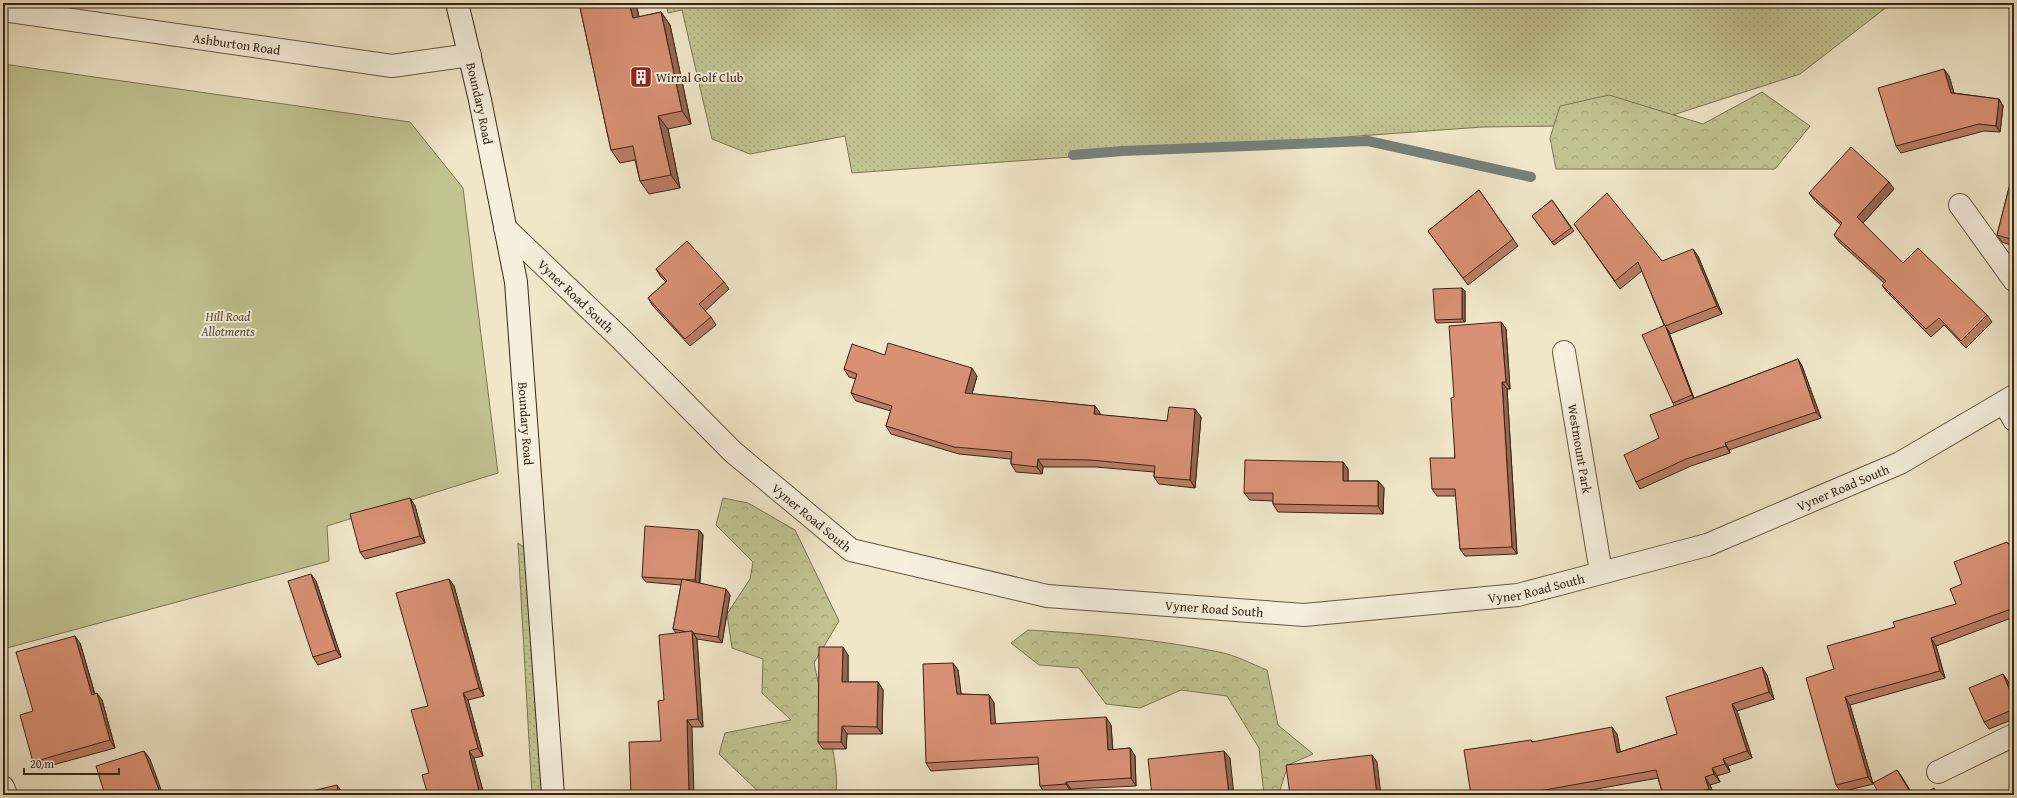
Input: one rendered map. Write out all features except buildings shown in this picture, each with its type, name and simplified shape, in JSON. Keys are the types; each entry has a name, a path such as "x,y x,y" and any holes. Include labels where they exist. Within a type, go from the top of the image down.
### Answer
{"street":[{"name":"Boundary Road","path":"457,3 470,55 516,282 553,795"},
{"name":"Ashburton Road","path":"3,10 392,66 470,55"},
{"path":"1960,205 2014,280"},
{"name":"Vyner Road South","path":"505,228 619,337 733,452 851,550 1047,596 1304,615 1518,595 1707,545 1900,463 2011,406"},
{"name":"Westmount Park","path":"1564,352 1601,572"},
{"path":"1938,772 2014,735"},
{"path":"3,787 6,795"}],"green space":[{"name":"Wirral Golf Club","path":"666,3 1892,3 1800,74 1642,125 1482,127 852,173 845,136 750,154 712,139 682,10 668,13"},
{"name":"Hill Road Allotments","path":"3,64 410,122 463,188 498,473 327,526 329,561 3,649"},
{"path":"1762,92 1810,126 1775,169 1556,169 1550,138 1560,106 1609,95 1703,124"},
{"path":"723,498 748,503 795,530 839,621 814,663 833,751 837,785 835,795 762,795 719,754 725,733 791,720 762,693 763,659 732,648 727,614 750,579 753,562 716,525"},
{"path":"518,543 528,550 542,795 532,795"},
{"path":"1028,630 1076,633 1196,647 1231,655 1267,670 1278,725 1313,754 1288,765 1280,790 1280,795 1264,795 1259,748 1227,696 1181,690 1140,708 1106,704 1079,668 1039,665 1011,643"}],"waterway":[{"path":"1073,155 1123,151 1368,141 1531,177"}],"place":[{"name":"Wirral Golf Club","path":"641,77"}]}
